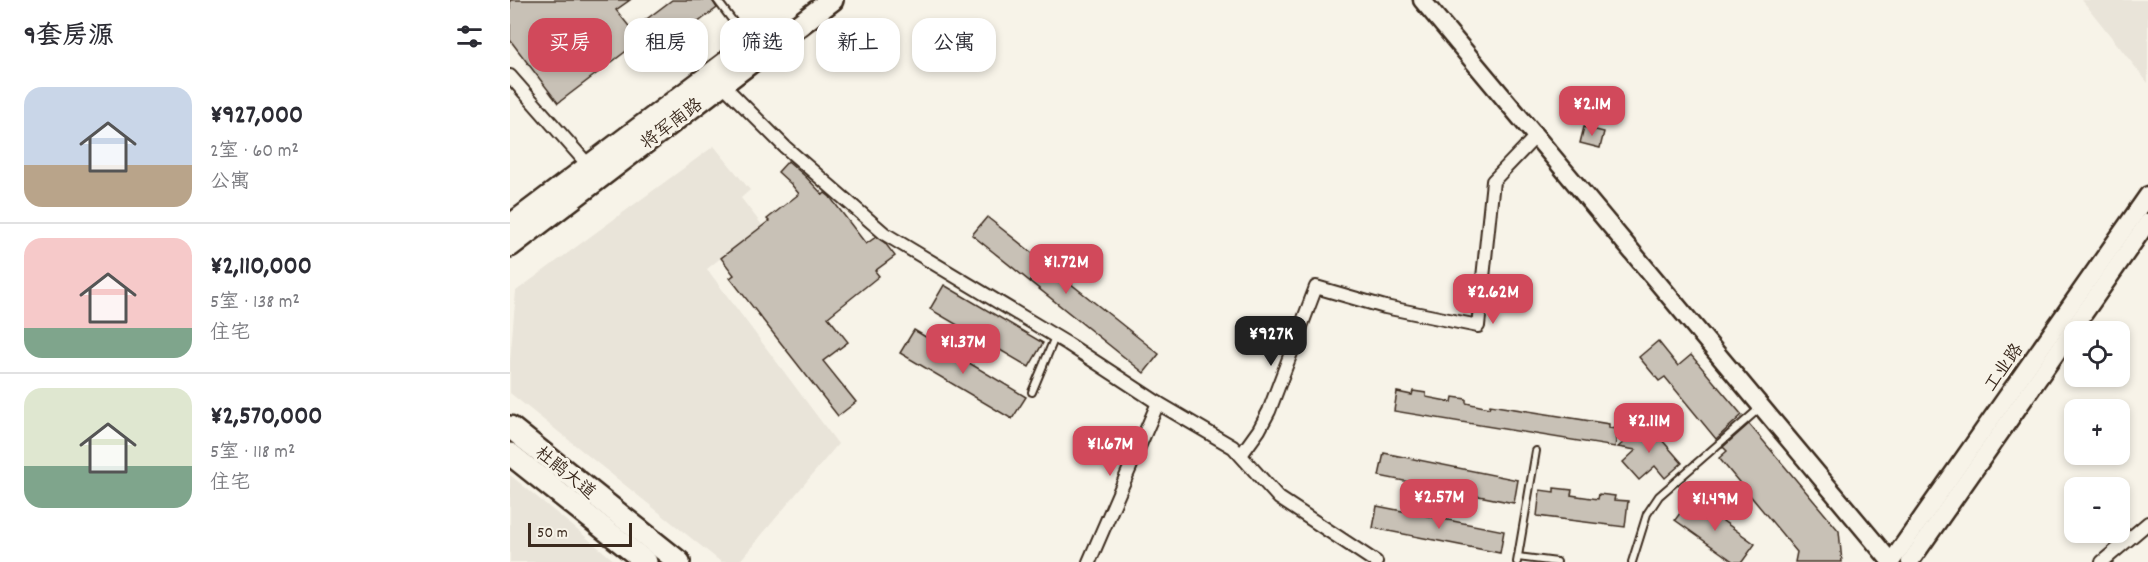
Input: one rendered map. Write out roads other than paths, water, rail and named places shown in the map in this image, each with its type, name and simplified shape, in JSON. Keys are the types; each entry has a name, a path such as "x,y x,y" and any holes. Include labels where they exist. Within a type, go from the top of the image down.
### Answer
{"highway":[{"name":"将军南路","path":"784,18 808,0"},
{"name":"将军南路","path":"510,246 832,0"},
{"name":"将军南路","path":"510,226 720,67"},
{"name":"杜鹃大道","path":"510,427 679,562"},
{"name":"杜鹃大道","path":"510,454 646,562"}],"main road":[{"path":"1422,0 1891,562"},
{"name":"工业路","path":"1891,562 2148,195"},
{"name":"工业路","path":"1910,562 2148,222"}],"street":[{"path":"510,76 589,166"},
{"path":"722,84 771,134 885,234 1233,447 1279,498 1376,562"},
{"path":"1240,455 1259,430 1269,411 1317,287 1385,307 1478,326 1493,181 1536,136"},
{"path":"1089,562 1158,403"},
{"path":"2102,562 2148,523"}],"lane":[{"path":"717,0 730,18"},
{"path":"1032,392 1055,336"},
{"path":"1632,562 1647,514 1659,496 1762,407"},
{"path":"1536,451 1517,559 1557,562"}]}
